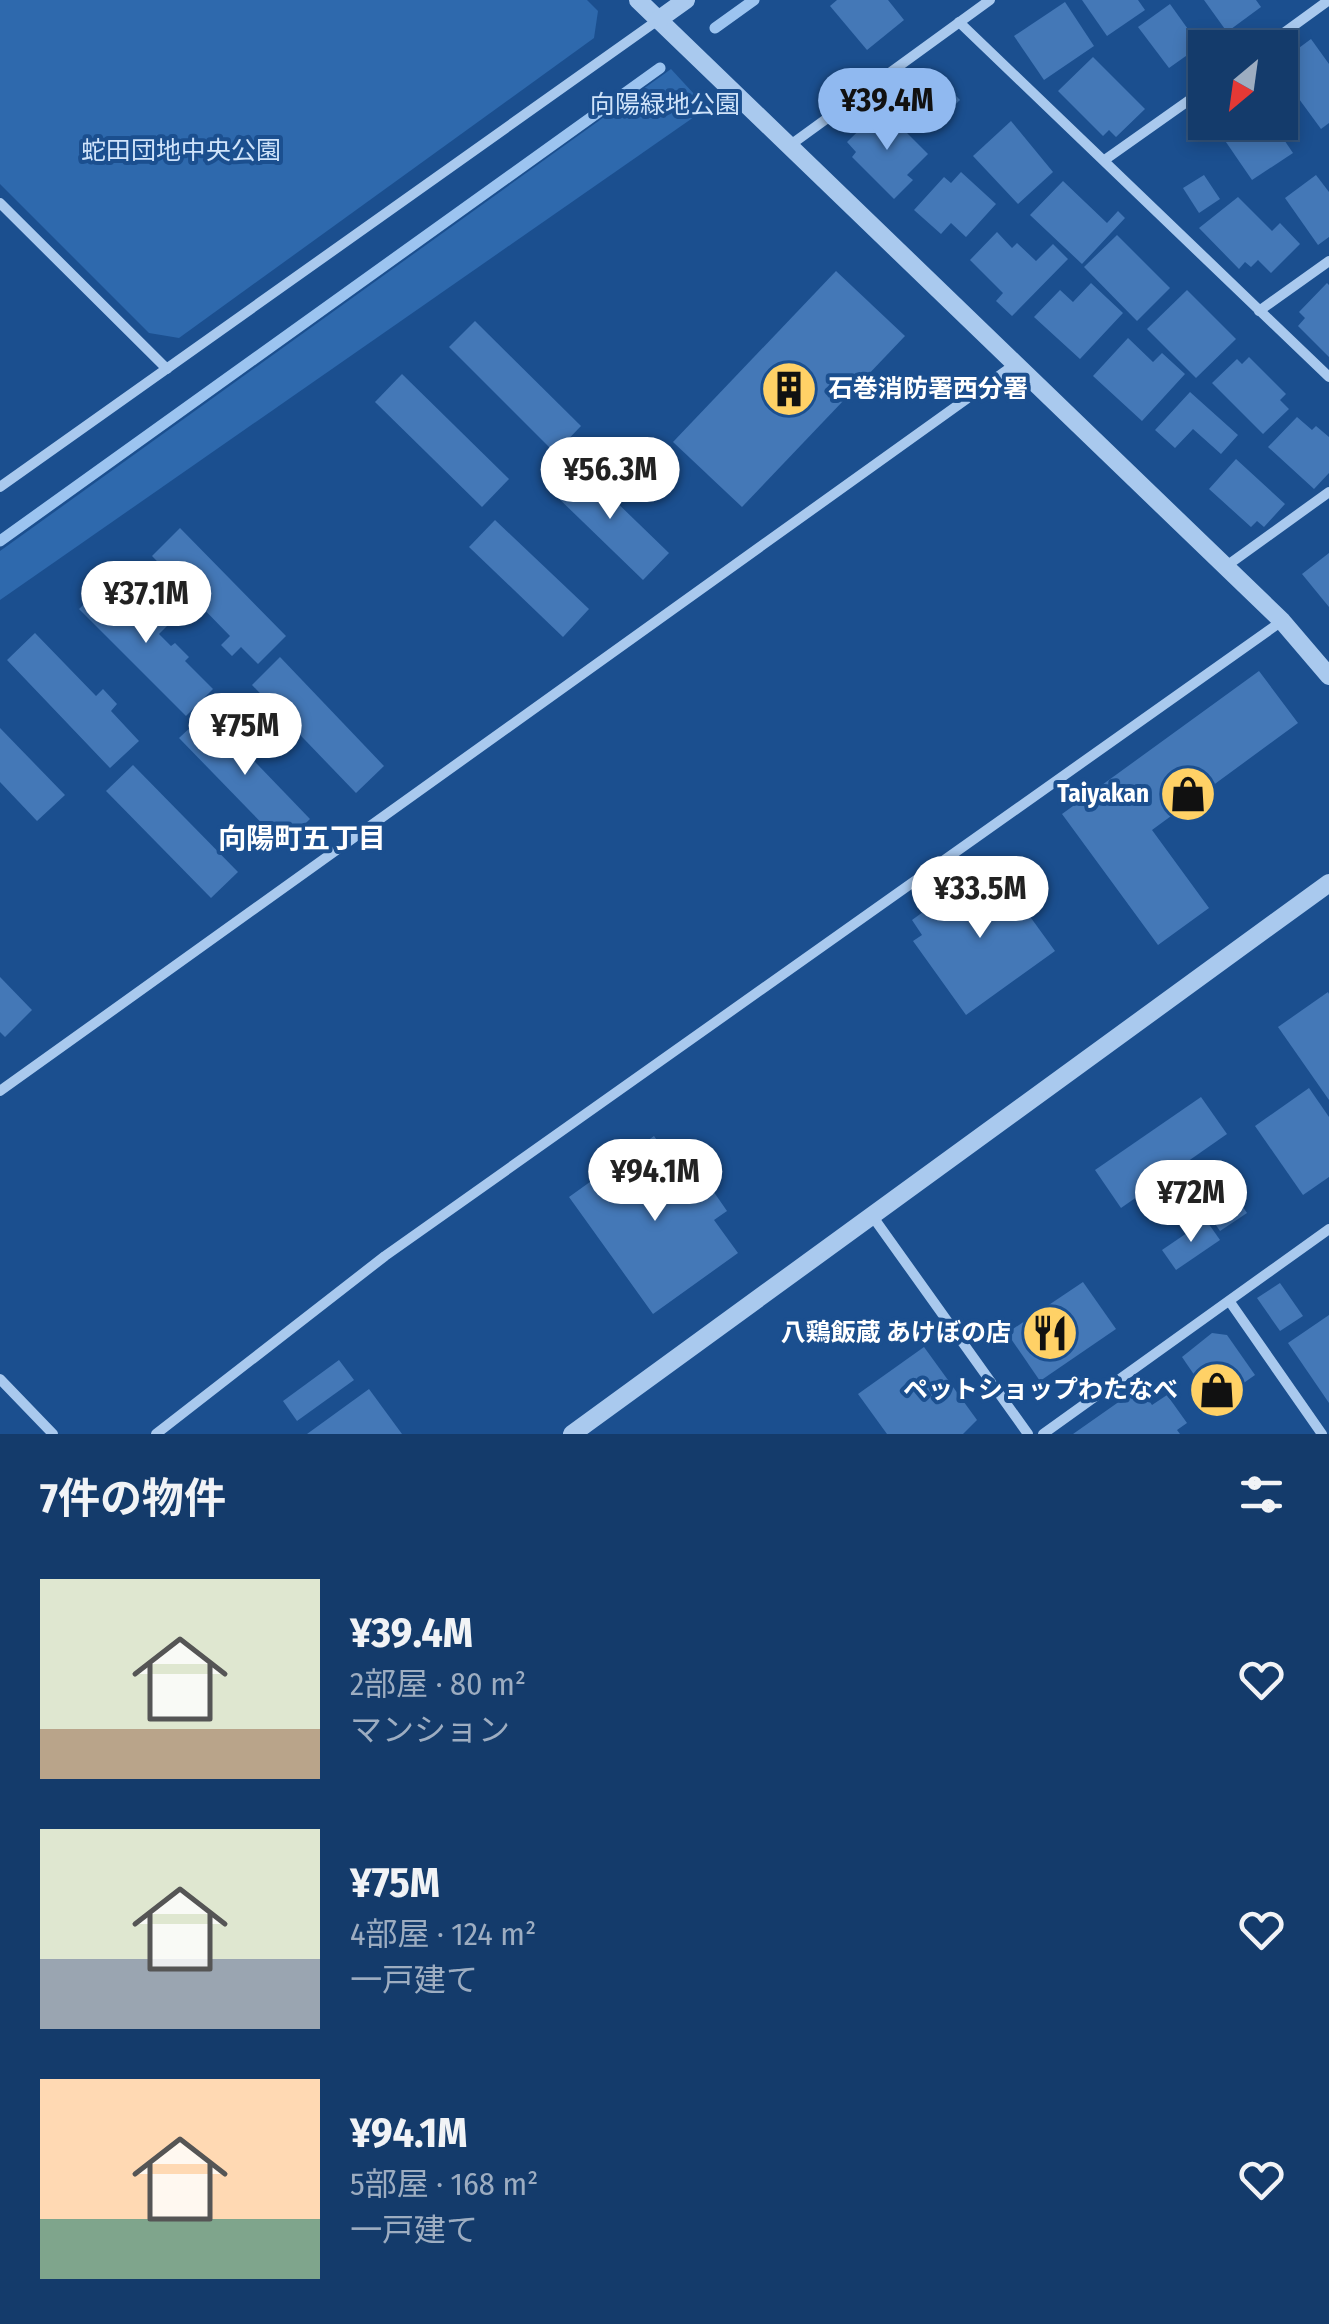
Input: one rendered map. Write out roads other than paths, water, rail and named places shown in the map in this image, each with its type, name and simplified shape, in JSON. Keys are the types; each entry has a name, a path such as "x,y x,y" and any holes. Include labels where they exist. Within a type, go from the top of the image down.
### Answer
{"street":[{"path":"638,0 1282,621 1329,676"},
{"path":"0,487 686,0"},
{"path":"789,146 990,0"},
{"path":"1288,30 1329,0"},
{"path":"959,22 1329,377"},
{"path":"1106,159 1188,101"},
{"path":"0,203 166,369"},
{"path":"1259,311 1329,260"},
{"path":"0,1091 1014,364"},
{"path":"1224,568 1329,492"},
{"path":"156,1434 385,1256 1282,621"},
{"path":"572,1434 1329,883"},
{"path":"872,1217 1028,1434"},
{"path":"1043,1434 1329,1229"},
{"path":"1230,1302 1322,1434"},
{"path":"0,1378 53,1434"}],"waterway":[{"path":"715,28 754,0"},
{"path":"0,541 660,68"}],"place":[{"name":"石巻消防署西分署","path":"789,389"},
{"name":"Taiyakan","path":"1188,794"},
{"name":"八鶏飯蔵 あけぼの店","path":"1050,1333"},
{"name":"ペットショップわたなべ","path":"1217,1390"}],"district":[{"name":"向陽町五丁目","path":"302,838"}],"park label":[{"name":"向陽緑地公園","path":"665,105"},
{"name":"蛇田団地中央公園","path":"181,151"}]}
